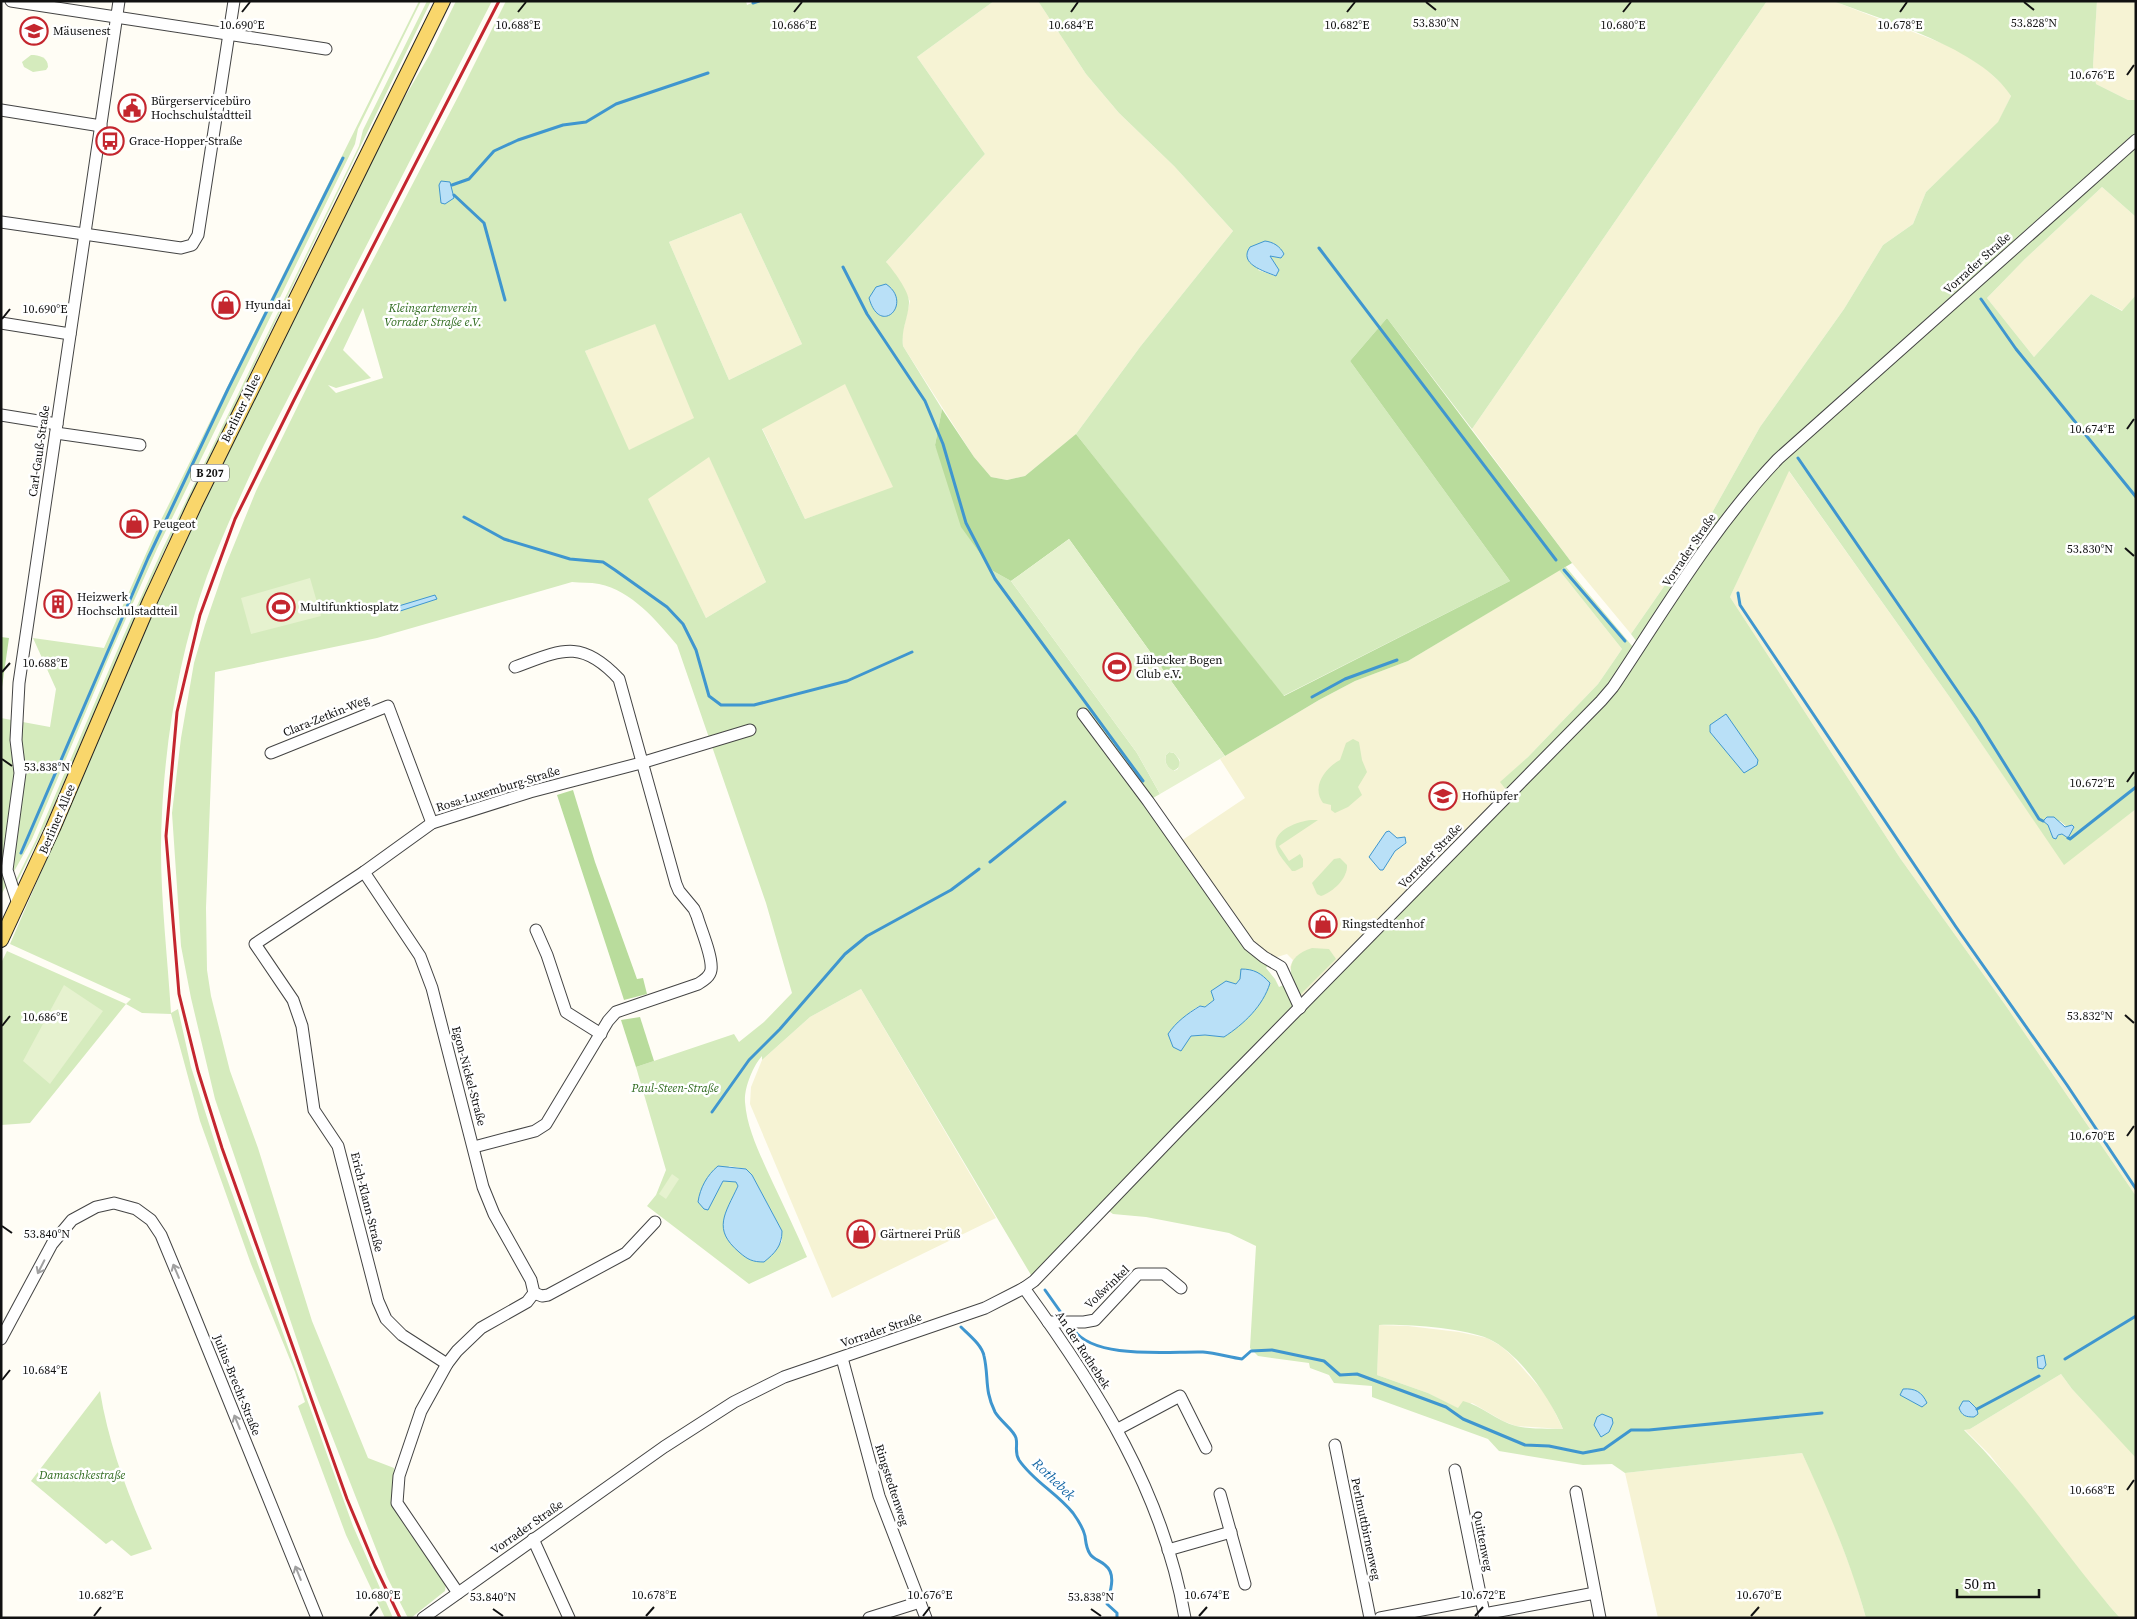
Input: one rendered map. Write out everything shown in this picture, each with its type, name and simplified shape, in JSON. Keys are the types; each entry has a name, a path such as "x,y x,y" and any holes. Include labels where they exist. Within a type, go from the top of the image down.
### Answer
{"main road":[{"name":"Berliner Allee","path":"18,904 195,504 443,1"},
{"name":"B 207","path":"1,940 18,904"}],"street":[{"path":"11,1 326,49"},
{"name":"Carl-Gauß-Straße","path":"18,904 7,870 20,781 16,740 18,682 119,1"},
{"path":"1,222 181,248 192,245 198,235 234,1"},
{"path":"1,110 101,126"},
{"name":"Vorrader Straße","path":"423,1618 664,1447 734,1402 784,1377 985,1308 1034,1281 1173,1136 1601,701 1618,679 1723,522 1750,488 1778,459 2136,140"},
{"path":"1,323 70,334"},
{"path":"1,415 56,429 140,445"},
{"path":"474,1147 535,1131 546,1124 616,1012 698,984 706,979 711,971 697,916 694,909 678,891 619,679 609,668 578,650 562,650 515,666"},
{"name":"Clara-Zetkin-Weg","path":"271,753 388,706 432,823"},
{"path":"1083,714 1148,801 1249,945 1281,968 1300,1008"},
{"name":"Rosa-Luxemburg-Straße","path":"255,944 364,872 432,823 530,792 641,763 750,730"},
{"name":"Egon-Nickel-Straße","path":"364,872 420,956 432,988 488,1201 531,1280 534,1293"},
{"path":"536,930 547,955 566,1012 601,1034"},
{"name":"Erich-Klann-Straße","path":"255,944 293,1000 302,1026 314,1110 338,1146 378,1301 386,1319 402,1335 448,1364"},
{"name":"Julius-Brecht-Straße","path":"1,1339 52,1244 72,1220 96,1207 114,1203 136,1209 151,1220 161,1235 317,1618"},
{"path":"458,1593 397,1503 399,1476 421,1412 448,1364 468,1339 481,1328 527,1302 534,1293 542,1296 548,1295 626,1253 655,1222"},
{"name":"Voßwinkel","path":"1048,1322 1084,1322 1095,1320 1138,1274 1164,1274 1181,1288"},
{"name":"An der Rothebek","path":"1024,1288 1118,1429 1153,1503 1168,1550 1185,1618"},
{"name":"Ringstedtenweg","path":"842,1358 879,1496 926,1618"},
{"path":"1118,1429 1180,1396 1206,1448"},
{"name":"Perlmuttbirnenweg","path":"1335,1445 1370,1618"},
{"name":"Quittenweg","path":"1455,1470 1484,1616"},
{"path":"1576,1492 1600,1618"},
{"path":"1220,1494 1245,1584"},
{"path":"1168,1550 1231,1532"},
{"path":"533,1539 569,1618"},
{"path":"1484,1616 1595,1593"},
{"path":"1380,1618 1480,1599"},
{"path":"869,1618 920,1602"}],"shaded area":[{"path":"994,1 1038,1 1086,74 1119,113 1174,166 1233,231 1140,347 1076,434 1025,476 1007,480 991,477 974,457 903,346 902,335 910,301 886,262 985,154 917,57"},
{"path":"1767,1 1833,1 1957,49 1986,69 2006,88 2011,96 1998,123 1926,192 1913,224 1883,245 1844,309 1760,427 1699,536 1631,634 1572,563 1472,429"},
{"path":"2097,1 2136,1 2136,100 2128,100 2096,84 2093,66"},
{"path":"2102,187 2136,217 2136,295 2123,311 2091,294 2034,357 1987,298 2025,259"},
{"path":"741,213 802,344 729,380 669,242"},
{"path":"655,323 695,418 628,451 585,351"},
{"path":"845,383 894,488 805,519 762,428"},
{"path":"709,456 766,582 706,618 647,499"},
{"path":"1788,470 1951,699 2064,864 2136,809 2136,1196 2006,1006 1900,858 1730,597"},
{"name":"Ringstedtenhof","path":"1559,570 1622,649 1598,684 1528,757 1501,782 1507,790 1302,997 1296,987 1290,967 1293,960 1287,954 1272,957 1256,946 1181,841 1245,798 1220,759 1319,700 1355,681 1408,661"},
{"path":"861,989 996,1218 832,1298 750,1104 751,1087 762,1060 810,1017"},
{"path":"1378,1325 1408,1326 1459,1332 1487,1338 1501,1346 1512,1356 1547,1396 1563,1429 1516,1426 1503,1421 1472,1403 1459,1409 1428,1393 1377,1375"},
{"path":"2061,1374 2072,1389 2136,1457 2136,1618 2120,1618 2092,1586 1990,1455 1964,1429 1970,1429"},
{"path":"1802,1453 1828,1508 1855,1580 1866,1618 1658,1618 1625,1473"}],"green space":[{"path":"419,1 421,1 358,129 355,144 157,549 32,839 1,895 1,718 50,727 56,689 33,638 104,648 161,520"},
{"path":"427,1 431,1 164,551 45,826 17,882 16,880 36,840 162,550 359,146 363,130"},
{"path":"456,1 492,1 264,445 234,510 207,576 189,634 176,693 167,753 162,813 162,888 171,1013 178,1009 191,1067 223,1168 353,1526 393,1618 385,1618 346,1535 298,1406 305,1402 295,1372 251,1264 200,1121 171,1014 142,1013 126,1004 131,999 10,944 201,507 389,124 430,54"},
{"path":"506,1 746,1 747,5 756,1 994,1 917,57 985,154 886,262 893,270 909,298 903,346 942,409 935,445 993,571 1011,581 1137,753 1160,794 1144,803 1270,963 1266,968 1279,987 1286,984 1295,1004 1507,791 1500,782 1528,757 1598,684 1622,649 1559,570 1566,567 1633,647 1637,642 1631,634 1699,536 1760,427 1844,309 1883,245 1913,224 1926,192 1998,122 2011,96 1997,79 1978,64 1930,38 1833,1 2097,1 2093,66 2096,84 2128,100 2136,100 2136,217 2102,187 2025,259 1987,298 2034,357 2091,294 2122,311 2136,295 2136,809 2064,865 1951,699 1789,471 1730,597 1900,858 2006,1006 2136,1196 2136,1458 2072,1389 2061,1374 1970,1429 1964,1430 2025,1498 2120,1618 1866,1618 1853,1575 1802,1453 1625,1473 1612,1464 1583,1465 1499,1451 1488,1439 1372,1397 1372,1386 1334,1383 1329,1375 1310,1368 1309,1363 1258,1356 1250,1348 1256,1246 1229,1233 1146,1217 1113,1214 1099,1204 1060,1252 1034,1280 861,989 810,1017 762,1060 762,1056 755,1065 750,1078 745,1102 755,1143 807,1257 749,1284 647,1206 656,1195 666,1170 636,1067 734,1034 739,1042 764,1022 792,993 766,903 677,645 652,617 622,593 599,584 572,582 377,638 215,672 206,908 207,970 211,996 230,1071 258,1148 312,1321 368,1458 394,1468 393,1503 402,1521 446,1584 445,1591 411,1618 408,1618 387,1577 314,1390 215,1099 191,998 181,946 172,813 181,738 194,663 225,567 256,491 313,375","holes":["741,213 802,344 729,380 669,242","363,308 383,378 336,393 328,385 336,388 371,378 343,350","655,324 694,418 629,450 585,351","845,384 893,487 805,519 762,429","709,457 766,582 706,618 648,499","2060,821 2067,827 2068,838 2062,834 2053,838 2048,825","1240,979 1224,1037 1191,1036 1186,1043 1190,1012 1199,1006 1205,1007 1214,1000 1211,991 1236,984","729,1166 746,1169 752,1175 782,1231 782,1241 773,1254 729,1205 738,1186 736,1181 723,1181 708,1210","1379,1325 1450,1329 1489,1339 1512,1355 1533,1378 1551,1404 1563,1429 1516,1426 1463,1401 1458,1408 1428,1393 1377,1375"]},
{"path":"1038,1 1767,1 1472,429 1387,318 1350,361 1510,581 1283,696 1076,434 1140,347 1233,231 1174,166 1119,113 1086,74","holes":["1277,245 1281,258 1270,256 1279,270 1276,276 1258,270"]},
{"path":"31,55 40,56 45,59 48,64 46,70 33,72 24,67 22,62"},
{"path":"1387,318 1572,563 1408,661 1355,681 1319,700 1225,756 1069,539 1011,581 993,571 961,527 935,445 942,409 974,457 991,477 1007,480 1025,476 1076,434 1284,696 1510,581 1350,361"},
{"name":"Lübecker Bogen Club e.V.","path":"1069,539 1225,756 1160,794 1137,753 1011,581","holes":["1169,752 1174,753 1180,760 1178,769 1174,771 1165,760"]},
{"name":"Multifunktiosplatz","path":"310,578 321,616 251,634 241,598"},
{"path":"1,637 9,638 1,694"},
{"path":"1353,739 1359,742 1362,760 1367,772 1358,787 1362,795 1348,807 1335,813 1331,810 1331,805 1323,803 1318,791 1319,784 1329,768 1340,760 1346,743"},
{"path":"1169,752 1174,753 1180,763 1179,767 1173,771 1166,763 1165,758"},
{"path":"573,790 595,862 637,979 643,978 647,994 624,1000 557,795"},
{"path":"1318,820 1279,846 1289,861 1300,854 1303,859 1303,867 1292,871 1279,853 1276,841 1282,831 1294,824"},
{"path":"1340,858 1347,865 1345,875 1335,888 1321,896 1317,894 1312,883 1334,859"},
{"path":"1312,948 1329,949 1336,959 1300,995 1293,980 1291,967 1297,956"},
{"path":"7,951 126,1004 30,1123 1,1125 1,963"},
{"path":"64,985 103,1011 50,1084 23,1061"},
{"path":"640,1017 654,1061 636,1067 621,1020"},
{"path":"672,1174 679,1179 666,1199 659,1194"},
{"name":"Damaschkestraße","path":"100,1391 114,1452 135,1510 152,1549 131,1556 112,1540 106,1544 31,1481"}],"water":[{"path":"441,181 450,182 454,198 445,204 441,203 439,185"},
{"path":"1265,241 1276,245 1284,254 1281,258 1270,256 1279,270 1276,276 1254,266 1247,258 1250,247"},
{"path":"886,284 894,292 897,300 896,307 887,316 880,315 874,310 869,298 876,287"},
{"path":"435,595 437,599 394,613 392,608"},
{"path":"1726,714 1758,760 1757,765 1744,773 1710,732 1710,725"},
{"path":"2047,817 2054,817 2065,827 2072,825 2074,827 2068,838 2062,834 2058,835 2056,839 2053,838 2048,825 2043,821"},
{"path":"1389,831 1397,838 1405,837 1406,843 1395,851 1383,870 1380,870 1369,857 1386,832"},
{"path":"1241,969 1257,972 1270,983 1263,999 1252,1014 1224,1037 1191,1036 1181,1051 1173,1047 1168,1034 1195,1009 1200,1006 1205,1007 1214,1000 1211,991 1226,981 1236,984 1240,979"},
{"path":"718,1166 746,1169 752,1175 782,1231 781,1241 777,1249 764,1262 754,1261 745,1257 731,1244 723,1228 725,1213 738,1186 736,1182 723,1181 708,1210 704,1209 698,1202 705,1182"},
{"path":"2044,1355 2046,1365 2043,1369 2038,1368 2037,1357"},
{"path":"1903,1389 1911,1389 1918,1392 1927,1403 1922,1407 1900,1395"},
{"path":"1963,1401 1969,1401 1977,1409 1978,1414 1974,1417 1963,1414 1959,1408"},
{"path":"1602,1414 1612,1418 1613,1423 1609,1432 1601,1437 1594,1425 1597,1417"}],"waterway":[{"path":"753,3 759,1"},
{"path":"452,185 469,179 494,151 518,140 563,125 586,122 616,104 708,73"},
{"path":"21,853 148,558 228,389 343,158"},
{"path":"454,195 484,223 505,300"},
{"path":"1319,248 1556,560"},
{"path":"843,267 867,314 925,401 943,444 966,523 995,579 1143,781"},
{"path":"1981,299 2016,349 2136,497"},
{"path":"1798,458 1976,718 2039,819 2043,821"},
{"path":"464,517 504,539 570,559 603,562 667,607 683,624 696,650 709,696 721,705 754,705 847,681 912,652"},
{"path":"1564,570 1625,641"},
{"path":"1738,593 1740,605 1956,927 2067,1085 2136,1189"},
{"path":"1312,697 1345,679 1397,660"},
{"path":"2068,838 2070,839 2136,787"},
{"path":"990,862 1065,802"},
{"path":"712,1112 749,1060 780,1029 845,954 867,936 951,890 979,869"},
{"path":"1045,1290 1062,1314"},
{"path":"2065,1359 2136,1316"},
{"name":"Rothebek","path":"961,1327 975,1340 983,1352 989,1397 997,1415 1015,1435 1019,1460 1031,1474 1073,1513 1083,1530 1090,1554 1109,1569 1112,1583 1107,1604 1117,1613 1117,1618"},
{"path":"1074,1330 1084,1340 1115,1350 1153,1353 1203,1352 1242,1359 1251,1351 1272,1350 1324,1361 1340,1375 1357,1374 1446,1407 1463,1419 1525,1445 1549,1446 1583,1453 1604,1449 1631,1430 1649,1430 1822,1413"},
{"path":"1977,1409 2039,1376"}],"railway":[{"path":"400,1618 375,1566 347,1499 222,1148 198,1071 179,994 166,836 177,712 200,615 235,519 499,1"}],"place":[{"name":"Mäusenest","path":"34,31"},
{"name":"Bürgerservicebüro Hochschulstadtteil","path":"132,108"},
{"name":"Grace-Hopper-Straße","path":"110,141"},
{"name":"Hyundai","path":"226,305"},
{"name":"Peugeot","path":"134,524"},
{"name":"Heizwerk Hochschulstadtteil","path":"58,604"},
{"name":"Multifunktiosplatz","path":"281,607"},
{"name":"Lübecker Bogen Club e.V.","path":"1117,667"},
{"name":"Hofhüpfer","path":"1443,796"},
{"name":"Ringstedtenhof","path":"1323,924"},
{"name":"Gärtnerei Prüß","path":"861,1234"}],"park label":[{"name":"Kleingartenverein Vorrader Straße e.V.","path":"433,315"},
{"name":"Paul-Steen-Straße","path":"675,1088"}]}
